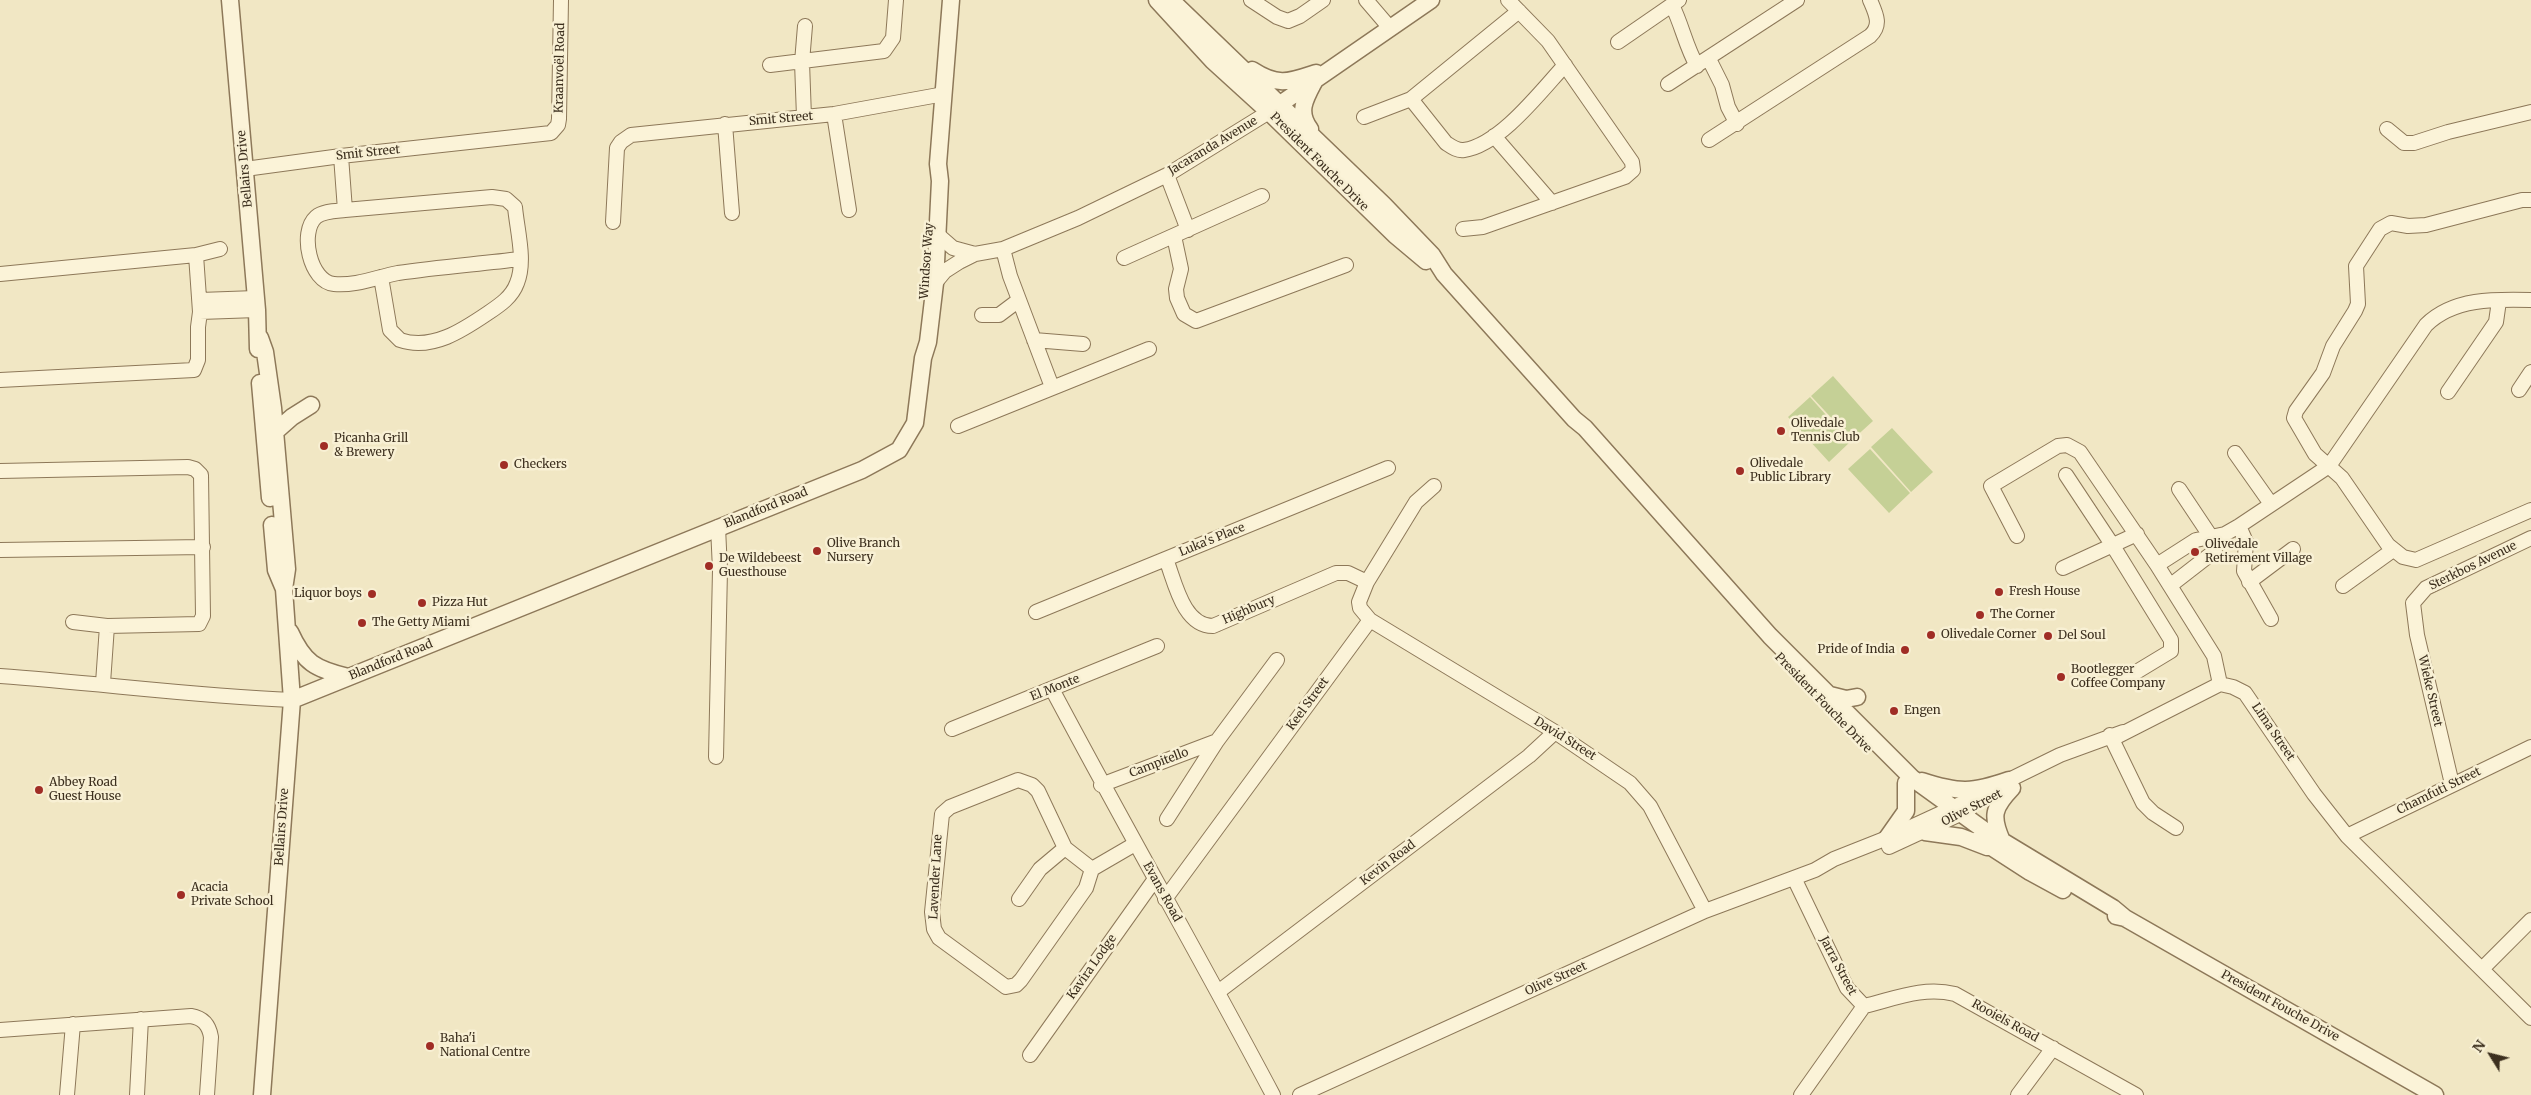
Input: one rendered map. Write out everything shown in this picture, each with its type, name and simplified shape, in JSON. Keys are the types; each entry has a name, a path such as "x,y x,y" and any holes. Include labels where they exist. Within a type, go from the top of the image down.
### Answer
{"street":[{"name":"Bellairs Drive","path":"230,0 260,338 258,354 261,409 276,570 284,589"},
{"name":"Kraanvoël Road","path":"551,133 558,125 559,119 561,0"},
{"path":"770,65 884,51 892,38 896,0"},
{"name":"Windsor Way","path":"923,358 920,341 934,181 938,164 951,0"},
{"name":"President Fouche Drive","path":"1157,0 1196,45 1325,147 1432,255 1444,274 1585,428 1770,636 1909,781"},
{"name":"President Fouche Drive","path":"1171,0 1224,50 1274,108 1394,235 1444,274"},
{"path":"1251,0 1277,17 1288,21 1300,16 1323,0"},
{"path":"1366,0 1390,28"},
{"name":"Jacaranda Avenue","path":"935,282 950,267 975,254 1003,249 1078,218 1167,175 1274,108 1431,0"},
{"path":"1463,229 1483,227 1625,178 1633,170 1633,166 1548,41 1508,0"},
{"path":"1668,84 1797,0"},
{"path":"1709,140 1737,124 1877,30 1876,15 1870,0"},
{"path":"1618,42 1675,2 1687,46 1697,66"},
{"path":"1364,117 1411,99 1520,12"},
{"path":"804,117 802,62 805,26"},
{"path":"1224,50 1260,75 1280,82 1295,80 1336,66"},
{"path":"1709,59 1722,85 1728,107 1737,124"},
{"path":"1411,99 1439,135 1454,149 1473,148 1494,136 1565,65"},
{"path":"1315,80 1305,100 1303,113 1308,126 1325,147"},
{"name":"Smit Street","path":"613,222 616,155 620,142 636,134 834,114 944,94"},
{"path":"2387,130 2404,143 2414,143 2448,132 2531,112"},
{"path":"834,114 849,210"},
{"path":"725,124 732,213"},
{"name":"Smit Street","path":"246,169 341,156 551,133"},
{"path":"1494,136 1552,203"},
{"path":"341,156 345,210"},
{"name":"Windsor Way","path":"899,450 915,423 923,358 928,342 938,234 940,181 938,164"},
{"path":"1167,175 1188,230"},
{"path":"1124,258 1262,196"},
{"path":"381,277 390,330 394,336 406,342 427,341 441,339 462,331 503,302 517,284 520,259 515,207 506,199 492,197 345,210 322,214 312,222 308,233 313,267 320,278 333,284 358,282 398,273 520,259"},
{"path":"2531,200 2488,208 2426,225 2416,226 2391,223 2385,225 2374,236 2356,266 2358,304 2355,311 2333,346 2323,373 2294,415 2294,421 2315,454 2342,478 2393,550 2403,557 2416,560 2531,510"},
{"name":"Jacaranda Avenue","path":"938,234 953,248 975,254"},
{"path":"1174,236 1181,269 1176,289 1177,298 1184,314 1196,321 1346,265"},
{"path":"0,274 196,255 220,249"},
{"path":"1003,249 1019,300 1052,387"},
{"path":"0,380 190,371 197,366 198,360 200,306 196,255"},
{"path":"982,315 999,315 1019,300"},
{"path":"2157,565 2196,540 2217,539 2329,466 2420,333 2436,316 2460,305 2531,300"},
{"path":"2448,392 2496,322 2499,301"},
{"path":"200,306 257,304"},
{"name":"Bellairs Drive","path":"260,338 265,352 275,432 287,569 284,589 292,700 262,1095"},
{"path":"1034,340 1083,344"},
{"path":"958,426 1148,349"},
{"path":"2519,390 2531,372"},
{"path":"275,432 292,417 312,405"},
{"name":"President Fouche Drive","path":"1577,421 1581,432 1757,634 1836,719 1909,781 1999,846 2113,908 2125,918 2435,1095"},
{"path":"2017,536 1991,486 2058,446 2067,445 2080,452 2171,585 2214,656 2220,684"},
{"name":"Blandford Road","path":"0,676 103,684 213,697 292,700 862,470 899,450"},
{"path":"2235,452 2271,504"},
{"name":"Luka's Place","path":"1036,612 1388,468"},
{"path":"0,471 195,469 203,479 203,616 199,624 107,626 73,622"},
{"path":"2066,474 2170,636 2171,651 2128,677"},
{"path":"1370,620 1360,608 1360,602 1367,582 1416,502 1434,486"},
{"path":"2178,490 2217,539"},
{"path":"2239,526 2246,542 2244,571 2271,619"},
{"path":"716,757 720,570 718,527"},
{"path":"2063,568 2137,534"},
{"name":"Sterkbos Avenue","path":"2416,598 2426,588 2531,538"},
{"path":"2171,585 2211,554 2217,539"},
{"path":"0,550 203,547"},
{"path":"2249,582 2293,549"},
{"path":"2343,586 2393,550"},
{"name":"Highbury","path":"1166,559 1188,613 1198,624 1206,626 1213,626 1336,573 1348,573 1367,582"},
{"name":"Wieke Street","path":"2416,598 2412,609 2417,635 2452,784"},
{"path":"286,620 298,649 309,662 326,672 348,677"},
{"name":"David Street","path":"1370,620 1556,732 1614,770 1641,794 1650,806 1705,911"},
{"name":"Keel Street","path":"1165,899 1370,620"},
{"path":"103,684 107,626"},
{"name":"El Monte","path":"952,728 1157,646"},
{"name":"Campitello","path":"1167,819 1217,741 1277,660"},
{"name":"Olive Street","path":"1300,1095 1705,911 1815,870 1834,859 1952,813 2220,684"},
{"name":"Lima Street","path":"2220,684 2234,686 2245,693 2314,794 2347,836 2531,1018"},
{"name":"Evans Road","path":"1052,689 1101,785 1218,992 1273,1095"},
{"path":"1826,694 1846,698 1857,697"},
{"name":"Kevin Road","path":"1218,992 1529,756 1556,732"},
{"path":"2115,736 2143,803 2153,814 2176,828"},
{"name":"Campitello","path":"1101,785 1217,741"},
{"name":"Chamfuti Street","path":"2347,836 2531,747"},
{"name":"Lavender Lane","path":"1025,781 1032,785 1042,797 1065,848 1092,868 1086,888 1016,985 1010,987 1001,985 939,938 934,929 932,912 939,826 946,809 1008,783 1025,781"},
{"path":"1887,838 1906,811 1909,781 1967,791 2010,784"},
{"path":"1925,832 1961,836 1999,846 1995,813 2010,784"},
{"name":"Olive Street","path":"1815,870 1837,866 1925,832 1952,813"},
{"path":"1092,868 1135,844"},
{"path":"1019,899 1040,869 1065,848"},
{"name":"Jarra Street","path":"1794,878 1847,988 1864,1006 1801,1095"},
{"name":"Kavira Lodge","path":"1030,1055 1155,879"},
{"path":"2482,968 2531,920"},
{"name":"Rooiels Road","path":"1864,1006 1919,992 1945,991 1976,1004 2136,1095"},
{"path":"0,1030 141,1019 191,1016 199,1018 206,1023 211,1037 207,1095"},
{"path":"137,1095 141,1019"},
{"path":"67,1095 73,1024"},
{"path":"2018,1095 2053,1048"}],"green space":[{"path":"1833,376 1873,421 1852,440 1811,396"},
{"path":"1810,397 1850,442 1829,462 1788,417"},
{"path":"1892,428 1933,472 1911,492 1871,447"},
{"path":"1870,449 1910,493 1889,513 1848,469"}],"place":[{"name":"Olivedale Tennis Club","path":"1781,431"},
{"name":"Picanha Grill & Brewery","path":"324,446"},
{"name":"Checkers","path":"504,465"},
{"name":"Olivedale Public Library","path":"1740,471"},
{"name":"Olive Branch Nursery","path":"817,551"},
{"name":"Olivedale Retirement Village","path":"2195,552"},
{"name":"De Wildebeest Guesthouse","path":"709,566"},
{"name":"Fresh House","path":"1999,592"},
{"name":"Liquor boys","path":"372,594"},
{"name":"Pizza Hut","path":"422,603"},
{"name":"The Corner","path":"1980,615"},
{"name":"The Getty Miami","path":"362,623"},
{"name":"Olivedale Corner","path":"1931,635"},
{"name":"Del Soul","path":"2048,636"},
{"name":"Pride of India","path":"1905,650"},
{"name":"Bootlegger Coffee Company","path":"2061,677"},
{"name":"Engen","path":"1894,711"},
{"name":"Abbey Road Guest House","path":"39,790"},
{"name":"Acacia Private School","path":"181,895"},
{"name":"Baha'i National Centre","path":"430,1046"}]}
